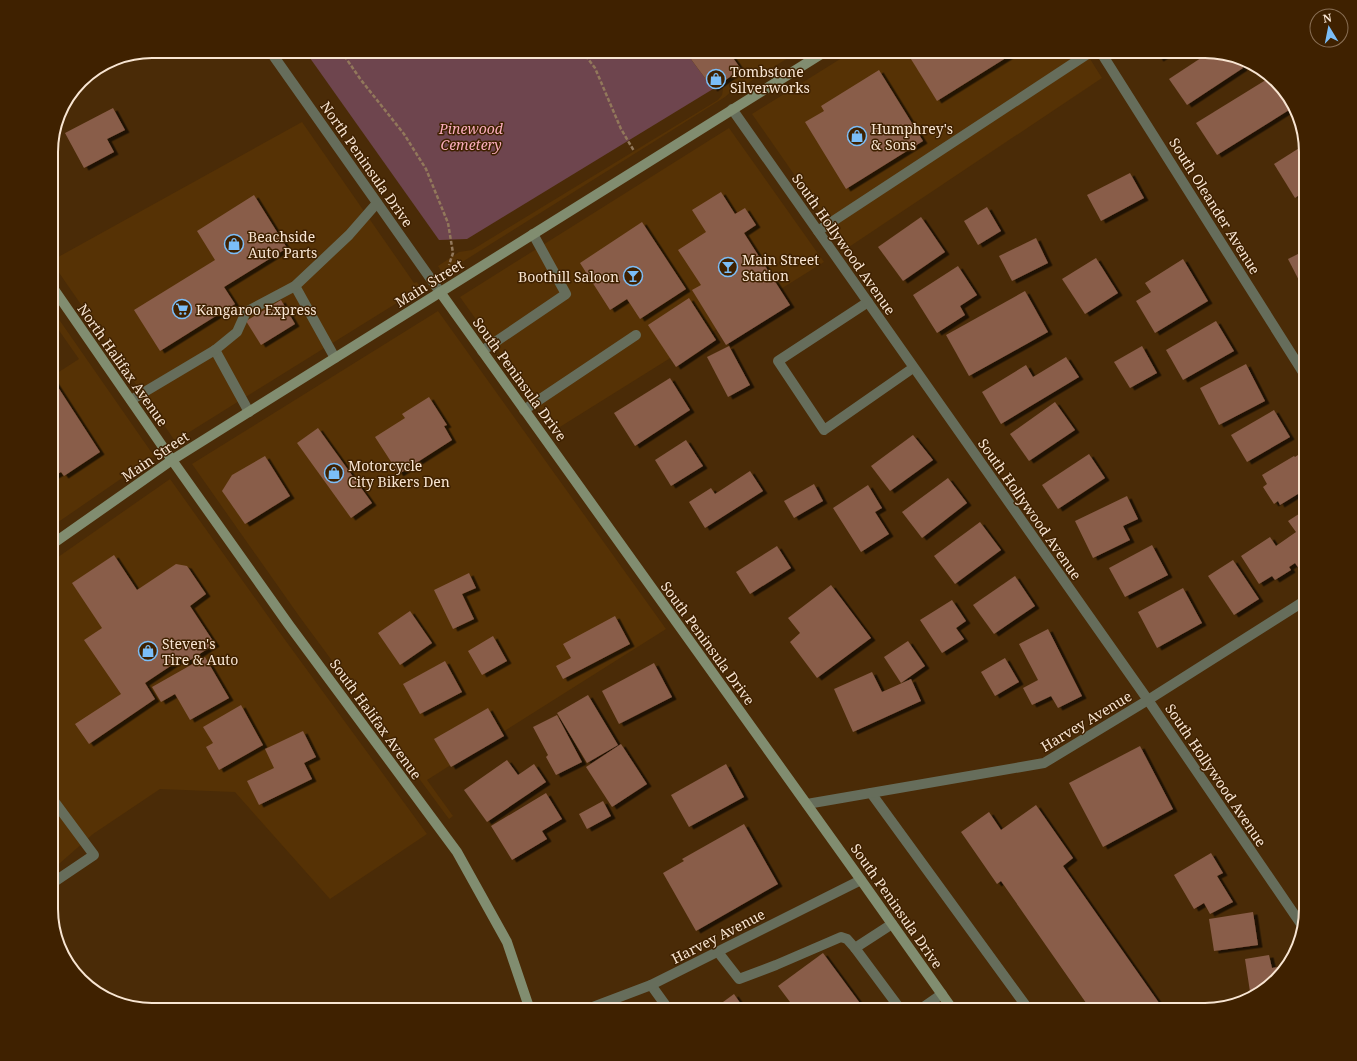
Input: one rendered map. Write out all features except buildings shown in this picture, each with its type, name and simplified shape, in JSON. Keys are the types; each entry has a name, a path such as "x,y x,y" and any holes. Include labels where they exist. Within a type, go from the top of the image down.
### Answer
{"street":[{"name":"North Peninsula Drive","path":"275,58 440,292"},
{"name":"Main Street","path":"58,539 172,460 815,58"},
{"path":"818,231 1081,58"},
{"name":"South Oleander Avenue","path":"1104,58 1299,365"},
{"name":"South Hollywood Avenue","path":"732,109 1148,700 1298,920"},
{"path":"131,400 216,350 237,332 246,312 295,286 348,235 377,203"},
{"path":"482,351 566,294 533,234"},
{"path":"295,286 335,358"},
{"name":"South Peninsula Drive","path":"440,292 948,1003"},
{"name":"North Halifax Avenue","path":"58,295 172,460"},
{"path":"868,302 778,361 824,430 913,368"},
{"path":"524,410 636,335"},
{"path":"216,350 249,412"},
{"name":"South Halifax Avenue","path":"172,460 289,625 457,852 507,942 528,1003"},
{"name":"Harvey Avenue","path":"807,804 1044,763 1148,700 1299,604"},
{"path":"871,793 1024,1003"},
{"path":"58,806 94,855 58,879"},
{"name":"Harvey Avenue","path":"603,1003 651,985 861,880"},
{"path":"855,948 892,924"},
{"path":"718,952 739,980 841,937 847,939 855,948 896,1003"},
{"path":"651,985 664,1003"},
{"path":"929,1003 942,994"}],"path":[{"path":"346,58 361,80 404,134 426,169 448,223 453,253 440,292"},
{"path":"587,58 595,68 621,129 643,165"}],"shaded area":[{"path":"704,58 788,58 735,91 734,89 725,97 443,274 438,266 459,252 472,250 718,100 722,95 723,89 721,82"},
{"path":"842,58 1089,58 1102,78 846,249 752,114"},
{"path":"302,122 414,283 417,282 421,288 175,441 58,271 58,257"},
{"path":"729,128 824,262 555,430 460,297"},
{"path":"438,311 666,629 427,780 453,816 449,819 299,616 192,464"},
{"path":"58,318 154,456 58,522 58,372 79,359 58,329"},
{"path":"170,479 280,633 427,834 330,899 235,792 160,789 93,834 58,865 58,557"}],"green space":[{"name":"Pinewood Cemetery","path":"310,58 690,58 713,89 467,239 439,240"}],"place":[{"name":"Tombstone Silverworks","path":"716,79"},
{"name":"Humphrey's & Sons","path":"857,136"},
{"name":"Beachside Auto Parts","path":"234,244"},
{"name":"Main Street Station","path":"728,267"},
{"name":"Boothill Saloon","path":"633,276"},
{"name":"Kangaroo Express","path":"182,309"},
{"name":"Motorcycle City Bikers Den","path":"334,473"},
{"name":"Steven's Tire & Auto","path":"148,651"}]}
